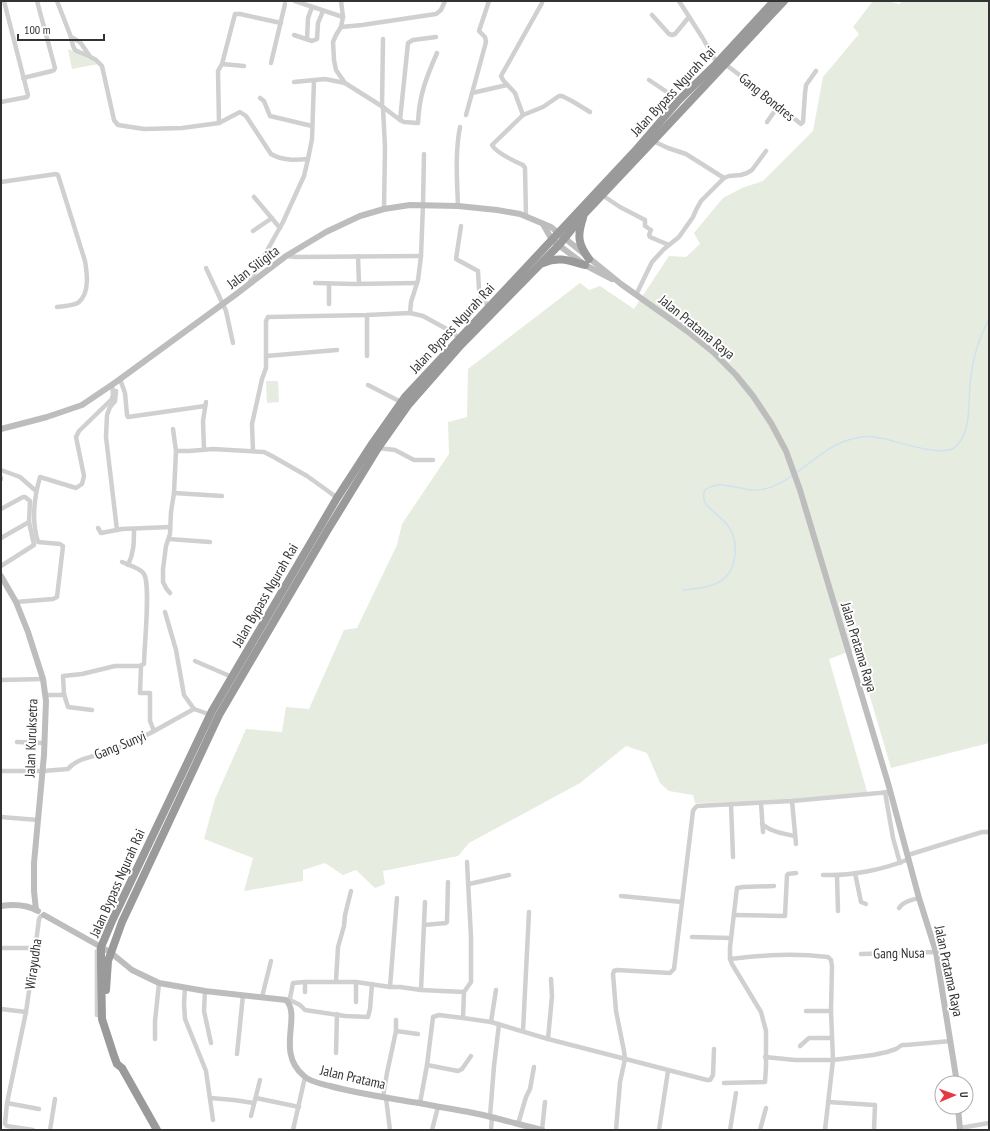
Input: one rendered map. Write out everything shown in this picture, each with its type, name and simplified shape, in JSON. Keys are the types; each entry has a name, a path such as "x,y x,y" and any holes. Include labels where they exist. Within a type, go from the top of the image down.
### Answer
{"highway":[{"name":"Jalan Bypass Ngurah Rai","path":"110,952 211,715 337,498 401,402 489,307 555,242 679,100 774,1"},
{"name":"Jalan Bypass Ngurah Rai","path":"561,235 586,212 653,141 718,61 784,1"},
{"path":"540,265 554,259 587,262 579,240 579,230 586,212"},
{"name":"Jalan Bypass Ngurah Rai","path":"101,947 112,921 219,715 327,531 378,448 409,404 459,347 540,265 555,242"},
{"path":"101,947 102,1019 117,1064 122,1068"},
{"path":"110,952 106,990 107,1017 111,1034 121,1061 122,1068 157,1130"}],"main road":[{"name":"Jalan Siligita","path":"1,429 47,417 82,405 116,382 286,256 332,229 360,216 384,209 410,205 458,206 497,210 526,217 551,227 561,235"},
{"path":"543,224 555,242"},
{"name":"Jalan Pratama Raya","path":"561,235 587,262"},
{"name":"Jalan Pratama Raya","path":"555,242 647,302 713,352 736,375 753,396 771,422 786,451 800,490 936,952 956,1075"},
{"name":"Jalan Kuruksetra","path":"1,576 16,602 28,632 43,678 46,695 43,771 34,870 34,891 41,913"},
{"path":"1,906 24,905 101,947"},
{"name":"Jalan Bypass Ngurah Rai","path":"101,947 110,952"},
{"path":"110,952 132,970 159,983 205,991 280,998 289,1001"},
{"name":"Jalan Pratama","path":"289,1001 291,1016 289,1045 292,1059 305,1077 344,1090 491,1117 542,1130"},
{"path":"959,1115 960,1129"}],"street":[{"path":"1,102 28,96 4,1"},
{"path":"23,78 54,70 55,68 37,1"},
{"path":"57,1 75,50 96,60 102,66 114,120 118,125 144,128 182,128 219,123 240,112 246,116 271,154 278,158 295,160 308,159"},
{"path":"294,1 343,17"},
{"path":"341,1 343,17 341,27 333,42 336,70 346,83 383,106 400,120 404,122 418,123 419,106 423,88 437,53"},
{"path":"341,27 436,14 441,10 445,1"},
{"path":"466,115 486,42 485,37 479,31 489,1"},
{"path":"679,1 718,61"},
{"path":"523,116 515,93 501,78 502,73 542,3"},
{"path":"271,63 285,4"},
{"path":"307,39 308,18 312,7"},
{"path":"294,35 314,41 317,39 318,23 323,11"},
{"path":"219,123 217,74 218,69 222,64 235,14 264,21 281,23"},
{"path":"652,15 669,34 672,35 675,34 689,17"},
{"path":"71,37 80,42 89,56"},
{"path":"400,120 408,43 413,40 436,37"},
{"path":"383,39 383,106 385,148 384,209"},
{"name":"Gang Bondres","path":"718,61 779,105 799,124 802,124 803,122 806,85 816,71"},
{"path":"222,64 244,66"},
{"path":"294,82 325,79 346,83"},
{"path":"249,284 280,228 304,176 312,139 314,80"},
{"path":"649,80 679,100"},
{"path":"472,93 507,85"},
{"path":"526,217 525,168 523,165 493,148 492,145 523,116 543,107 559,96 590,112"},
{"path":"260,98 264,101 270,116 312,126"},
{"path":"766,122 779,105"},
{"path":"458,206 456,155 460,127"},
{"path":"653,141 686,154 724,178"},
{"path":"636,295 652,262 679,237 693,218 701,201 724,178 742,175 752,170 766,151"},
{"path":"410,313 421,256 424,154"},
{"path":"1,182 56,174 58,175 85,261 87,275 85,290 80,301 71,305 57,307"},
{"path":"602,195 620,207 645,220 645,226 651,230 649,235 650,237 669,245"},
{"path":"254,197 280,228"},
{"path":"253,231 272,218"},
{"path":"461,226 456,259 478,270 481,297 489,307"},
{"path":"286,256 421,256"},
{"path":"358,256 359,284"},
{"path":"206,268 226,311 233,343"},
{"path":"315,283 417,283"},
{"path":"329,284 329,304"},
{"path":"253,451 252,424 262,379 266,368 266,321 268,317 410,313 423,316 454,333 459,339"},
{"path":"367,315 367,356"},
{"path":"266,356 337,350"},
{"path":"116,382 126,393 128,417 205,404 203,421 204,450"},
{"path":"16,602 53,599 56,597 63,548 60,544 38,542 34,528 36,491 40,477 76,488 82,484 84,476 82,460 76,437 79,431 112,400 116,382"},
{"path":"116,382 115,401 110,407 107,415 106,437 117,530"},
{"path":"368,385 401,402"},
{"path":"170,593 163,582 163,568 174,493 176,451 173,428"},
{"path":"378,448 395,450 414,460 433,460"},
{"path":"176,451 213,449 264,452 294,468 337,498"},
{"path":"1,470 20,477 36,491"},
{"path":"174,493 222,496"},
{"path":"1,509 18,499 25,497 30,501 29,522 34,545 1,566"},
{"path":"1,538 29,522"},
{"path":"98,528 101,533 134,528 170,527"},
{"path":"128,565 134,548 134,528"},
{"path":"168,539 210,542"},
{"path":"122,562 139,569 144,573 147,590 144,664 141,666 140,693 150,693 150,721 154,731"},
{"path":"165,612 176,650 184,695 194,709 211,715"},
{"path":"195,661 232,678"},
{"path":"92,710 68,707 64,694 63,676 82,674 115,666 141,666"},
{"path":"1,680 43,678"},
{"path":"46,695 64,694"},
{"name":"Gang Sunyi","path":"43,771 68,769 72,763 109,752 125,745 194,709"},
{"path":"17,742 44,743"},
{"path":"1,771 43,771"},
{"path":"616,1130 620,1082 625,1059 616,1011 613,974 614,971 617,970 670,972 674,969 693,811 695,808 698,806 792,801 888,792 893,838 900,863"},
{"path":"792,801 796,844"},
{"path":"761,803 763,832"},
{"path":"731,804 732,857"},
{"path":"1,816 38,820"},
{"path":"762,824 772,830 795,836"},
{"path":"823,875 837,876 855,874 894,865 909,857 982,832 989,832"},
{"path":"463,1018 464,992 470,982 471,937 467,862"},
{"path":"734,915 785,916 787,875 796,873"},
{"path":"855,874 861,902 866,904"},
{"path":"469,884 509,875"},
{"path":"837,876 838,910"},
{"path":"424,925 447,922 448,882"},
{"path":"724,1083 765,1082 766,1031 762,1012 730,959 731,938 738,887 774,886"},
{"path":"336,982 338,946 344,926 351,891"},
{"path":"621,896 682,902"},
{"path":"390,987 397,898"},
{"path":"899,908 905,902 920,898"},
{"path":"422,990 425,902"},
{"path":"523,1031 529,912"},
{"name":"Wirayudha","path":"33,1130 6,1125 7,1103 26,1012 41,913"},
{"path":"692,937 731,938"},
{"path":"97,1015 97,951 101,947"},
{"path":"1,948 36,948"},
{"name":"Gang Nusa","path":"861,954 936,952"},
{"path":"730,959 767,955 799,954 828,957 831,960 832,1060 825,1130"},
{"path":"262,997 272,961"},
{"path":"548,1039 552,996 551,979"},
{"path":"372,984 368,1017 305,1010 300,1005 289,1001 292,983 305,982 356,982 422,990 464,992"},
{"path":"305,982 305,992"},
{"path":"356,982 356,1002"},
{"path":"155,1040 159,983"},
{"path":"185,988 185,1019 206,1071 213,1120"},
{"path":"491,1022 496,990"},
{"path":"205,991 204,1011 211,1043"},
{"path":"237,1054 243,995"},
{"path":"1,1009 26,1012"},
{"path":"806,1011 831,1011"},
{"path":"336,1053 337,1014"},
{"path":"420,1103 433,1018 437,1015 491,1022 548,1039 710,1080 713,1075 714,1049"},
{"path":"390,1130 385,1098 387,1073 396,1031 396,1020"},
{"path":"491,1130 494,1066 499,1024"},
{"path":"396,1031 418,1034"},
{"path":"800,1046 809,1038 832,1038"},
{"path":"766,1058 832,1060 873,1055 906,1045 951,1041"},
{"path":"427,1065 458,1071 462,1069 471,1056"},
{"path":"518,1124 530,1089 534,1067"},
{"path":"659,1130 668,1070"},
{"path":"294,1130 305,1077"},
{"path":"251,1116 260,1080"},
{"path":"730,1130 736,1093"},
{"path":"50,1130 54,1098"},
{"path":"210,1098 255,1101 299,1107"},
{"path":"542,1130 545,1102"},
{"path":"828,1102 875,1106 874,1130"},
{"path":"7,1103 39,1109"},
{"path":"432,1130 438,1107"},
{"path":"760,1130 766,1108"},
{"path":"960,1129 989,1123"}],"shaded area":[{"path":"873,1 887,1 899,4 903,1 989,1 989,743 891,768 856,649 829,659 868,795 748,802 695,803 693,795 669,791 660,783 647,753 626,746 580,783 469,843 458,856 383,871 385,884 375,888 356,870 343,875 325,863 303,870 303,881 244,891 253,858 204,839 215,799 246,729 282,732 286,707 309,709 344,630 357,628 397,545 402,524 449,454 448,422 467,417 468,369 580,283 589,290 600,286 634,309 669,256 686,257 700,244 694,233 723,198 742,188 763,181 813,131 823,77 859,34 853,27"},
{"path":"68,49 85,56 98,64 72,69"},
{"path":"266,381 278,381 279,402 267,403"}],"waterway":[{"path":"796,473 839,443 862,437 877,437 918,448 938,451 947,450 957,446 966,430 973,361 980,339 989,319"},
{"path":"683,590 702,588 718,583 724,579 733,565 735,543 732,532 726,523 711,510 704,501 705,490 717,485 750,490 761,490 776,486 793,475"}]}
